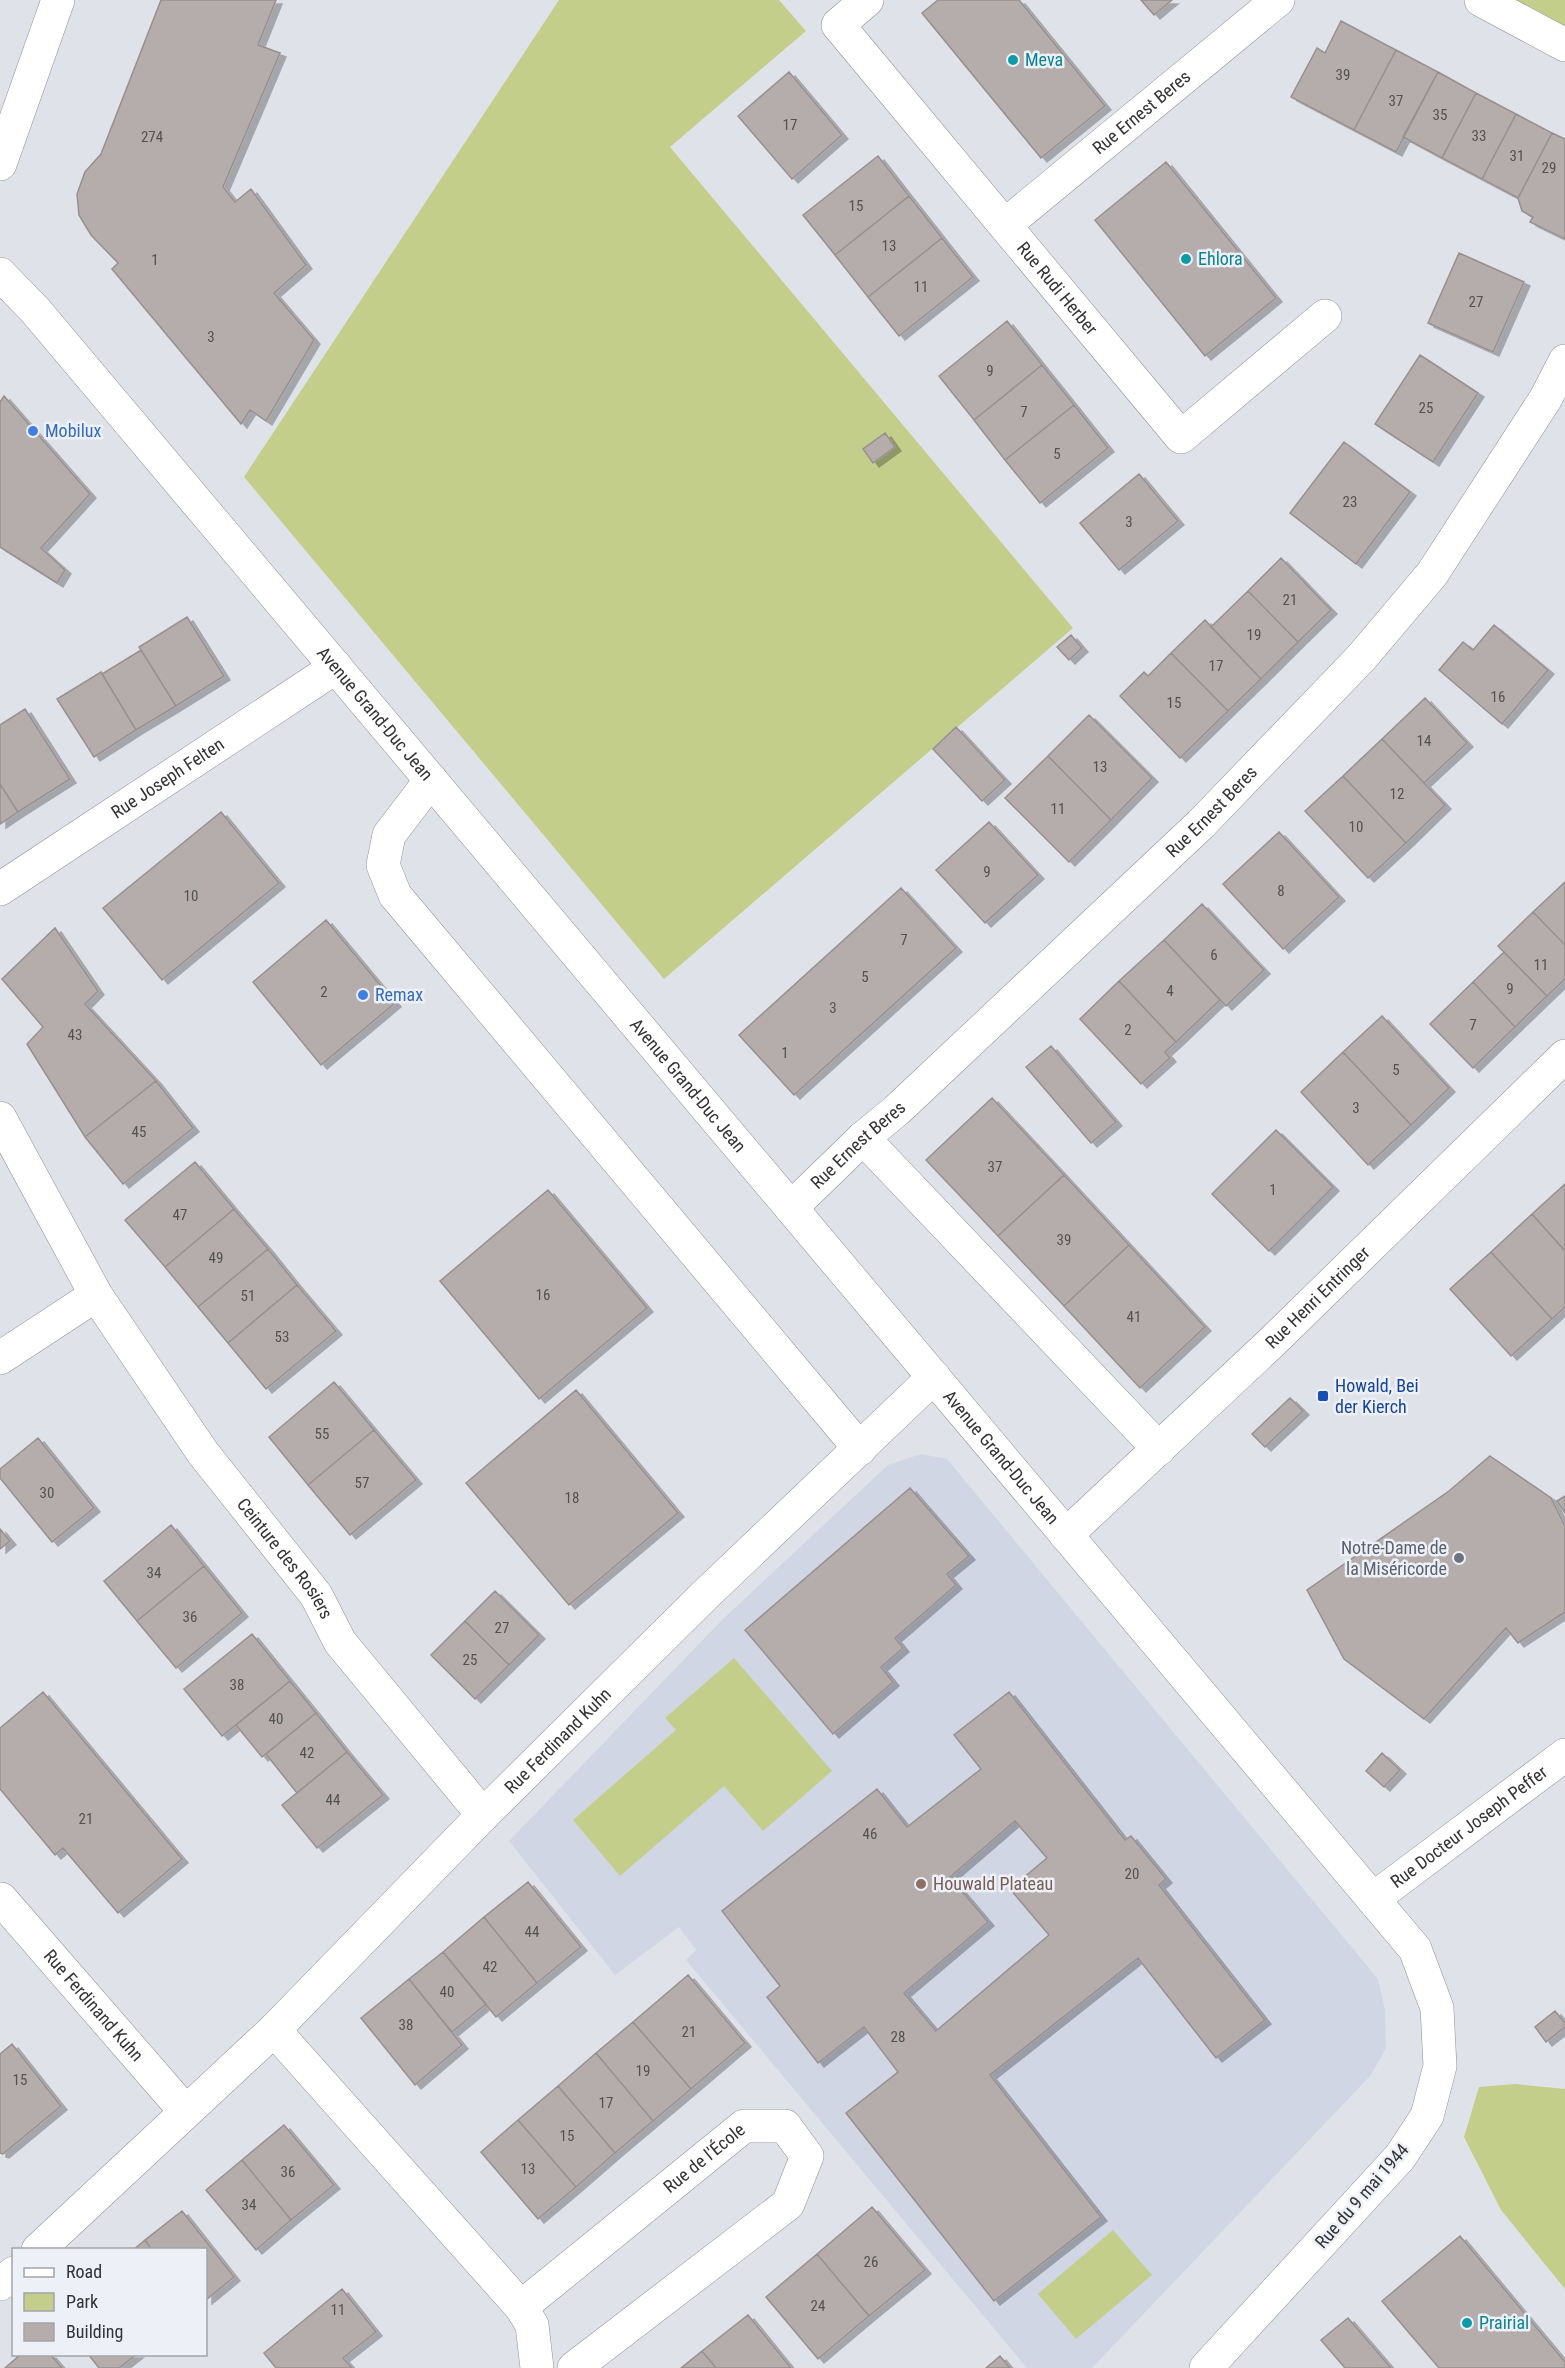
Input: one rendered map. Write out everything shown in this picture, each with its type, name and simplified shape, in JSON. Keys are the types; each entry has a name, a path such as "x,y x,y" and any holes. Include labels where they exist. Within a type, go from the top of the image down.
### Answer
{"street":[{"path":"0,164 58,0"},
{"name":"Rue Rudi Herber","path":"867,0 838,25 1181,436 1325,316"},
{"name":"Rue Ernest Beres","path":"1005,225 1278,0"},
{"path":"1481,0 1565,45"},
{"name":"Avenue Grand-Duc Jean","path":"0,274 35,310 1373,1899"},
{"name":"Rue Ernest Beres","path":"791,1208 863,1138 897,1110 1201,824 1361,658 1432,574 1546,398 1565,360"},
{"name":"Rue Joseph Felten","path":"0,889 336,667"},
{"path":"431,780 389,835 383,865 395,896 860,1449"},
{"name":"Rue Henri Entringer","path":"1066,1535 1271,1343 1565,1056"},
{"name":"Ceinture des Rosiers","path":"0,1118 96,1295 203,1453 316,1595 340,1642 483,1815"},
{"path":"863,1138 1159,1449"},
{"path":"0,1358 96,1295"},
{"name":"Rue Ferdinand Kuhn","path":"40,2248 274,2030 483,1815 704,1596 934,1377"},
{"name":"Rue Docteur Joseph Peffer","path":"1373,1899 1565,1755"},
{"name":"Rue Ferdinand Kuhn","path":"1,1899 185,2111"},
{"name":"Rue du 9 mai 1944","path":"1206,2368 1400,2157 1427,2116 1440,2066 1437,2008 1415,1949 1373,1899"},
{"path":"274,2030 521,2307 532,2325 537,2368"},
{"name":"Rue de l'École","path":"521,2307 744,2126 785,2126 807,2156 788,2204 574,2368"},
{"path":"0,2284 12,2274"}],"shaded area":[{"name":"Houwald Plateau","path":"921,1454 947,1459 1378,1979 1385,2010 1386,2048 1371,2075 1092,2368 1027,2368 686,1960 696,1950 679,1927 615,1975 509,1841 724,1618 888,1465"}],"green space":[{"path":"559,0 779,0 806,31 670,147 1073,628 664,979 244,477"},
{"path":"1513,0 1565,0 1565,29"},
{"path":"734,1658 832,1771 763,1831 724,1786 620,1876 573,1820 676,1730 665,1718"},
{"path":"1515,2084 1565,2089 1565,2289 1501,2210 1464,2137 1479,2087"},
{"path":"1113,2230 1152,2275 1076,2339 1038,2294"}],"building":[{"path":"161,0 276,0 258,45 280,53 223,187 235,202 251,189 306,265 274,293 314,340 266,421 250,410 241,424 112,269 118,263 91,235 79,215 77,194 85,172 101,154"},
{"name":"Meva","path":"938,0 1019,0 1105,106 1041,158 922,13"},
{"path":"1141,0 1172,0 1154,15"},
{"path":"1341,21 1396,50 1354,130 1291,97 1317,48 1325,53"},
{"path":"1396,50 1438,72 1396,152 1354,130"},
{"path":"789,72 842,135 792,179 738,116"},
{"path":"1438,72 1476,93 1442,158 1403,137"},
{"path":"1476,93 1516,114 1482,179 1442,158"},
{"path":"1516,114 1552,133 1518,198 1482,179"},
{"path":"1552,133 1565,139 1565,239 1530,222 1533,217 1522,211 1518,198"},
{"path":"878,156 909,196 835,255 803,215"},
{"name":"Ehlora","path":"1166,162 1276,298 1205,356 1095,220"},
{"path":"909,196 942,238 868,297 835,255"},
{"path":"942,238 973,277 899,336 868,297"},
{"path":"1459,253 1524,282 1493,352 1428,323"},
{"path":"1007,321 1042,365 974,420 939,376"},
{"path":"1420,355 1478,393 1433,462 1375,424"},
{"path":"1042,365 1074,405 1005,460 974,420"},
{"path":"4,396 90,494 41,548 65,570 57,583 0,547 0,402"},
{"path":"1074,405 1108,448 1040,503 1005,460"},
{"path":"885,433 895,447 873,463 863,449"},
{"path":"1344,442 1410,492 1356,564 1290,513"},
{"path":"1139,474 1178,521 1119,570 1080,523"},
{"path":"1281,558 1331,610 1298,642 1248,591"},
{"path":"1248,591 1298,642 1261,679 1211,627"},
{"path":"187,617 224,676 176,706 139,647"},
{"path":"1205,620 1261,679 1228,711 1171,653"},
{"path":"1494,625 1548,670 1502,724 1439,670 1463,642 1473,650"},
{"path":"1071,635 1082,648 1069,660 1057,647"},
{"path":"141,650 176,706 136,730 102,674"},
{"path":"1171,653 1228,711 1180,758 1120,696 1144,672 1148,676"},
{"path":"101,672 136,730 94,757 57,699"},
{"path":"1425,698 1467,743 1424,783 1382,739"},
{"path":"25,709 70,779 18,812 0,784 0,725"},
{"path":"1089,715 1152,778 1111,820 1048,756"},
{"path":"956,727 1005,780 982,801 933,749"},
{"path":"1382,739 1445,805 1406,843 1343,776"},
{"path":"1048,756 1111,820 1069,862 1005,798"},
{"path":"1343,776 1406,843 1368,878 1305,811"},
{"path":"0,784 18,812 0,824"},
{"path":"221,812 279,883 162,980 103,908"},
{"path":"989,822 1038,875 985,923 936,870"},
{"path":"1279,832 1339,897 1283,949 1223,884"},
{"path":"1565,882 1565,945 1533,912"},
{"path":"901,888 956,948 794,1095 739,1035"},
{"path":"1202,904 1264,970 1226,1006 1164,940"},
{"path":"1533,912 1565,945 1565,979 1547,996 1498,946"},
{"path":"326,920 395,1003 321,1065 253,982"},
{"path":"55,928 98,991 85,1004 156,1081 85,1137 27,1044 43,1027 2,979"},
{"path":"1164,940 1220,1000 1176,1042 1119,981"},
{"path":"1504,952 1547,996 1515,1027 1473,982"},
{"path":"1119,981 1176,1042 1165,1052 1170,1058 1141,1084 1080,1019"},
{"path":"1473,982 1515,1027 1473,1068 1430,1024"},
{"path":"1382,1016 1449,1088 1411,1125 1343,1052"},
{"path":"1051,1046 1116,1122 1091,1143 1026,1067"},
{"path":"1343,1052 1411,1125 1368,1165 1301,1092"},
{"path":"156,1081 193,1128 123,1184 85,1137"},
{"path":"992,1098 1064,1175 998,1236 926,1160"},
{"path":"1276,1130 1333,1187 1269,1251 1212,1194"},
{"path":"195,1162 234,1209 165,1267 125,1220"},
{"path":"1064,1175 1129,1245 1064,1306 998,1236"},
{"path":"1565,1184 1565,1251 1532,1214"},
{"path":"548,1190 647,1308 539,1399 440,1281"},
{"path":"234,1209 268,1249 198,1307 165,1267"},
{"path":"1532,1214 1565,1251 1565,1307 1552,1319 1491,1252"},
{"path":"1129,1245 1205,1327 1140,1388 1064,1306"},
{"path":"268,1249 297,1285 228,1343 198,1307"},
{"path":"1491,1252 1552,1319 1511,1356 1450,1289"},
{"path":"297,1285 336,1331 266,1389 228,1343"},
{"path":"334,1382 374,1430 308,1485 269,1437"},
{"path":"576,1390 678,1513 569,1605 466,1483"},
{"path":"1290,1398 1303,1411 1265,1447 1252,1434"},
{"path":"374,1430 416,1480 350,1535 308,1485"},
{"path":"38,1438 94,1508 52,1542 0,1478 0,1469"},
{"name":"Notre-Dame de la Miséricorde","path":"1490,1456 1551,1498 1565,1526 1565,1612 1518,1643 1506,1628 1424,1719 1344,1659 1307,1590 1449,1491"},
{"path":"910,1488 969,1556 947,1574 956,1585 895,1638 903,1648 881,1667 893,1682 833,1734 745,1630"},
{"path":"1565,1496 1565,1513 1557,1501"},
{"path":"171,1525 204,1566 137,1621 104,1581"},
{"path":"0,1529 10,1541 0,1549"},
{"path":"204,1566 242,1613 176,1668 137,1621"},
{"path":"495,1591 539,1635 509,1665 465,1621"},
{"path":"465,1621 509,1665 475,1699 431,1655"},
{"path":"252,1634 290,1681 222,1736 184,1689"},
{"path":"290,1681 316,1713 262,1757 236,1725"},
{"path":"43,1692 182,1859 118,1913 63,1848 55,1855 0,1789 0,1728"},
{"path":"1009,1692 1125,1840 1131,1836 1166,1879 1159,1885 1265,2020 1216,2058 1138,1958 990,2075 1101,2217 994,2301 846,2113 898,2072 864,2027 818,2063 767,1997 780,1986 722,1911 877,1789 907,1827 981,1769 954,1735","holes":["1015,1821 1047,1858 1010,1889 1049,1935 936,2031 904,1993 988,1922 950,1877"]},
{"path":"316,1713 347,1752 297,1793 266,1754"},
{"path":"347,1752 383,1795 317,1848 282,1805"},
{"path":"1382,1753 1400,1770 1384,1787 1366,1771"},
{"path":"528,1882 581,1947 537,1983 484,1917"},
{"path":"484,1917 537,1983 496,2017 443,1952"},
{"path":"443,1952 486,2004 452,2032 409,1979"},
{"path":"688,1975 745,2043 691,2089 633,2022"},
{"path":"409,1979 462,2045 415,2085 361,2018"},
{"path":"1555,2011 1565,2023 1565,2027 1546,2042 1535,2027"},
{"path":"633,2022 691,2089 653,2121 596,2053"},
{"path":"12,2044 61,2106 3,2154 0,2153 0,2054"},
{"path":"596,2053 653,2121 615,2153 558,2086"},
{"path":"558,2086 615,2153 576,2187 518,2120"},
{"path":"518,2120 576,2187 538,2219 481,2152"},
{"path":"284,2125 334,2185 291,2220 242,2160"},
{"path":"242,2160 291,2220 256,2250 206,2190"},
{"path":"872,2207 925,2270 869,2316 817,2254"},
{"path":"182,2211 234,2277 207,2299 207,2248 151,2248 145,2240"},
{"name":"Prairial","path":"1460,2236 1565,2362 1565,2368 1439,2368 1382,2301"},
{"path":"145,2240 151,2248 135,2248"},
{"path":"817,2254 869,2316 818,2359 766,2297"},
{"path":"342,2289 376,2332 343,2358 352,2368 276,2368 264,2353"},
{"path":"748,2315 791,2368 716,2368 702,2351"},
{"path":"1348,2318 1391,2368 1345,2368 1321,2340"},
{"path":"702,2351 716,2368 681,2368"},
{"path":"19,2356 52,2356 62,2368 5,2368"},
{"path":"90,2356 134,2356 119,2368 99,2368"},
{"path":"1000,2356 1010,2368 986,2368"}],"place":[{"name":"Meva","path":"1013,60"},
{"name":"Ehlora","path":"1186,259"},
{"name":"Mobilux","path":"33,431"},
{"name":"Remax","path":"363,995"},
{"name":"Howald, Bei der Kierch","path":"1323,1396"},
{"name":"Notre-Dame de la Miséricorde","path":"1459,1558"},
{"name":"Houwald Plateau","path":"921,1884"},
{"name":"Prairial","path":"1467,2323"}]}
